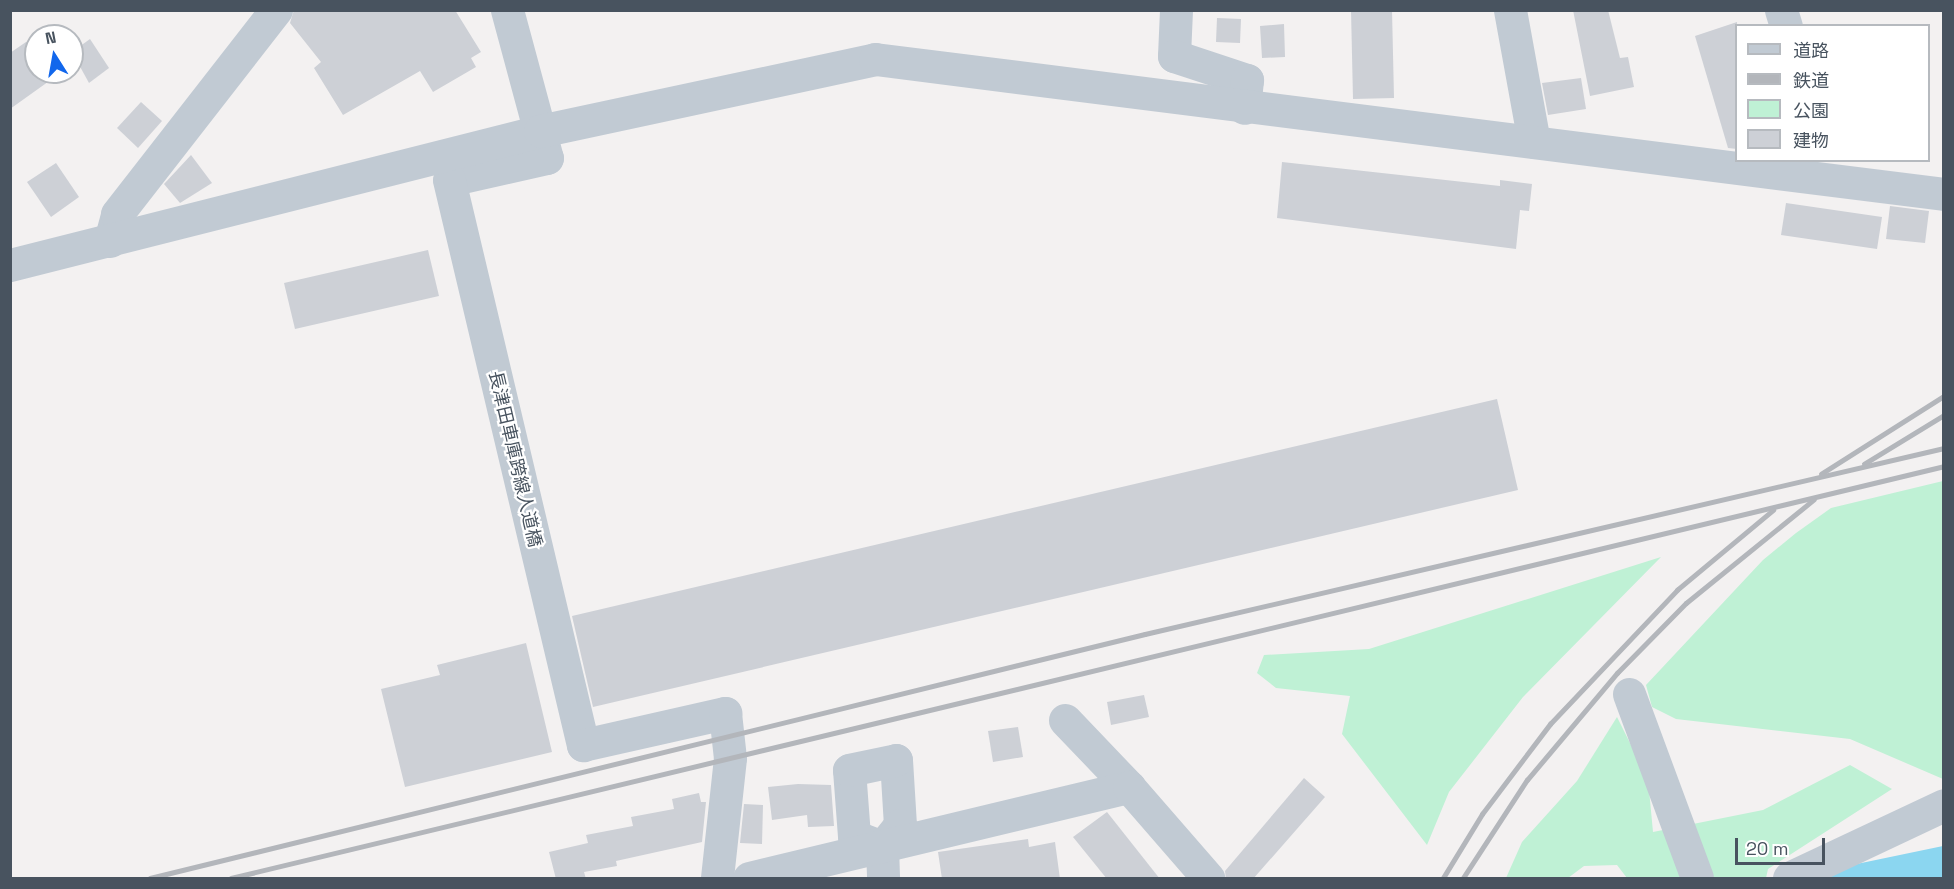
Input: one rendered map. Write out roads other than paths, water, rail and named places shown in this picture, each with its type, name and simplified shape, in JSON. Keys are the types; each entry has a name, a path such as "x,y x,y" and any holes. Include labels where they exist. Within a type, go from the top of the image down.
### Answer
{"street":[{"path":"110,241 117,214 276,10"},
{"path":"507,10 538,145"},
{"path":"1176,10 1174,56 1247,80 1244,108"},
{"path":"1510,10 1534,142"},
{"path":"10,265 538,145 875,58 1244,108 1534,142 1735,161"},
{"name":"長津田車庫跨線人道橋","path":"538,145 449,180 583,745 724,713 730,758 717,879"},
{"path":"1748,162 1834,170 1944,194"},
{"path":"1629,694 1697,879"},
{"path":"1065,720 1129,787 1208,879"},
{"path":"749,879 883,863 1129,787"},
{"path":"1789,879 1944,804"}],"water":[{"path":"1943,846 1943,878 1815,878 1847,866"}],"railway":[{"path":"1821,474 1944,396"},
{"path":"1864,464 1944,415"},
{"path":"150,878 1145,634 1944,448"},
{"path":"231,878 1944,466"},
{"path":"1463,878 1527,780 1617,673 1686,603 1813,500"},
{"path":"1443,878 1482,814 1550,724 1677,590 1773,510"}]}
